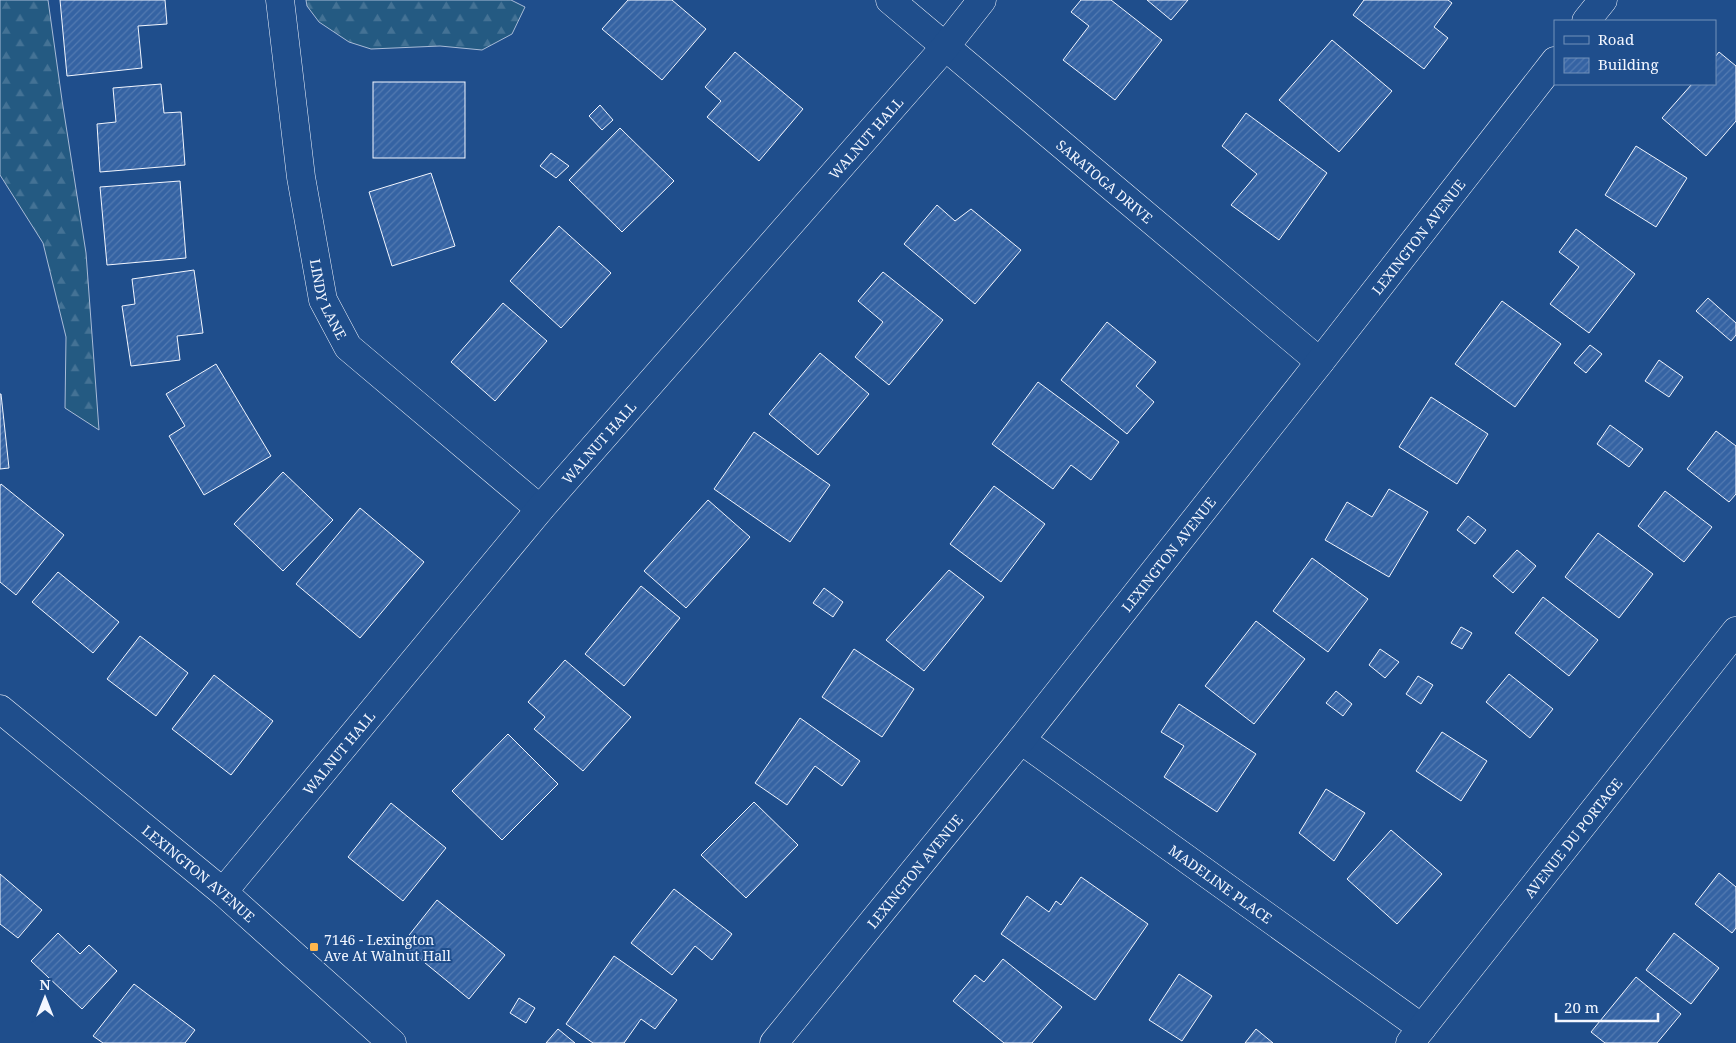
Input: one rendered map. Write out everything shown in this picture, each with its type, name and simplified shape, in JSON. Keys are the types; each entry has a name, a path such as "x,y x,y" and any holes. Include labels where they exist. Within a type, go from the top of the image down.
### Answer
{"street":[{"name":"LINDY LANE","path":"280,0 301,177 323,300 348,347 540,509"},
{"name":"SARATOGA DRIVE","path":"890,0 1320,362"},
{"name":"WALNUT HALL","path":"224,892 540,509 945,47 982,0"},
{"path":"1587,20 1603,0"},
{"name":"LEXINGTON AVENUE","path":"774,1043 1021,740 1554,63"},
{"name":"AVENUE DU PORTAGE","path":"1416,1035 1736,631"},
{"name":"LEXINGTON AVENUE","path":"0,709 224,892 392,1043"},
{"name":"MADELINE PLACE","path":"1021,740 1416,1035"}],"green space":[{"path":"0,0 48,0 86,253 99,430 65,408 66,337 43,243 0,175"},
{"path":"306,0 511,0 525,7 512,34 482,50 440,46 371,49 349,42 319,22 307,6"}],"building":[{"path":"60,0 165,0 167,24 138,26 142,68 67,76"},
{"path":"628,0 672,0 706,29 662,80 602,29"},
{"path":"1081,0 1111,0 1162,40 1115,100 1063,60 1089,26 1071,12"},
{"path":"1147,0 1188,0 1171,20"},
{"path":"1364,0 1448,0 1452,3 1434,27 1448,38 1424,69 1353,15"},
{"path":"1332,40 1392,91 1339,152 1279,100"},
{"path":"735,52 803,109 759,161 707,117 721,101 705,87"},
{"path":"1719,52 1736,66 1736,121 1706,156 1662,118 1691,85 1716,85 1716,56"},
{"path":"373,82 465,82 465,158 373,158"},
{"path":"161,84 164,113 181,112 185,165 100,172 97,124 116,122 113,88"},
{"path":"600,105 613,120 602,130 589,116"},
{"path":"1246,113 1327,173 1279,240 1231,205 1257,174 1222,146"},
{"path":"620,128 674,181 622,232 569,180"},
{"path":"1636,146 1687,178 1656,227 1605,195"},
{"path":"551,153 569,166 556,178 540,166"},
{"path":"431,173 455,246 392,266 369,192"},
{"path":"180,181 186,258 107,265 100,187"},
{"path":"937,205 955,221 971,209 1021,250 975,304 904,244"},
{"path":"559,226 611,273 561,328 510,281"},
{"path":"1576,229 1635,274 1589,333 1550,304 1579,267 1559,252"},
{"path":"194,270 203,333 177,336 180,360 131,366 122,306 135,304 132,279"},
{"path":"883,272 943,320 889,385 855,357 883,322 858,301"},
{"path":"1708,298 1736,323 1736,335 1731,341 1696,311"},
{"path":"1502,301 1561,344 1515,407 1455,364"},
{"path":"503,303 547,341 495,401 451,362"},
{"path":"1107,322 1156,362 1136,386 1154,402 1127,434 1061,380"},
{"path":"1590,345 1602,354 1586,373 1574,363"},
{"path":"820,353 869,394 818,455 769,414"},
{"path":"1659,360 1683,377 1669,397 1645,381"},
{"path":"216,364 271,456 204,495 169,436 185,426 166,394"},
{"path":"1038,382 1119,442 1091,480 1071,465 1053,489 992,444"},
{"path":"0,394 9,468 0,469"},
{"path":"1431,397 1488,434 1457,484 1399,447"},
{"path":"1610,425 1643,449 1629,467 1597,444"},
{"path":"1716,431 1736,446 1736,494 1729,502 1687,469"},
{"path":"754,432 830,485 790,542 714,489"},
{"path":"283,472 333,520 283,571 234,524"},
{"path":"1,484 64,535 16,595 0,582"},
{"path":"994,486 1045,524 1001,582 950,544"},
{"path":"1389,489 1428,512 1389,577 1325,540 1347,502 1372,517"},
{"path":"1665,491 1712,527 1684,562 1638,526"},
{"path":"708,500 750,537 686,608 644,571"},
{"path":"360,508 424,562 360,638 296,584"},
{"path":"1468,516 1486,530 1475,544 1457,530"},
{"path":"1598,533 1653,574 1619,618 1565,577"},
{"path":"1517,550 1536,566 1513,593 1493,576"},
{"path":"1312,558 1368,599 1328,652 1273,611"},
{"path":"949,570 984,597 924,671 886,640"},
{"path":"58,572 119,622 93,653 32,602"},
{"path":"641,586 680,618 624,686 585,654"},
{"path":"824,588 843,602 833,617 813,603"},
{"path":"1543,597 1598,640 1569,676 1515,633"},
{"path":"1256,621 1305,659 1254,724 1205,686"},
{"path":"1461,627 1472,633 1462,649 1451,643"},
{"path":"140,636 188,673 156,716 107,679"},
{"path":"854,649 914,689 882,737 822,697"},
{"path":"1380,649 1399,662 1385,678 1369,665"},
{"path":"565,660 631,717 583,771 534,729 545,717 528,702"},
{"path":"1509,674 1553,709 1530,738 1486,702"},
{"path":"214,675 273,721 231,775 172,729"},
{"path":"1418,676 1433,685 1421,704 1406,694"},
{"path":"1336,691 1352,704 1343,716 1326,703"},
{"path":"1179,704 1256,754 1217,812 1164,777 1184,746 1161,732"},
{"path":"800,718 860,761 842,786 815,766 787,805 755,783"},
{"path":"1442,732 1487,761 1461,801 1416,771"},
{"path":"508,734 558,784 502,840 452,791"},
{"path":"1326,789 1365,813 1334,861 1299,833"},
{"path":"754,802 798,845 746,898 701,855"},
{"path":"391,803 446,848 403,901 348,857"},
{"path":"1391,830 1442,874 1397,924 1347,879"},
{"path":"1719,873 1736,887 1736,928 1732,933 1695,904"},
{"path":"0,874 42,910 18,938 0,924"},
{"path":"1081,877 1148,924 1095,1000 1001,934 1027,896 1049,912 1056,901 1061,905"},
{"path":"674,889 732,934 712,960 695,946 672,975 631,943"},
{"path":"437,900 505,955 469,999 402,944"},
{"path":"58,933 80,954 89,945 117,971 82,1009 31,961"},
{"path":"1674,933 1719,968 1691,1004 1646,970"},
{"path":"614,956 677,1000 655,1029 641,1019 624,1043 593,1043 566,1024"},
{"path":"1003,959 1062,1007 1032,1043 1004,1043 953,1001 975,975 984,982"},
{"path":"1179,974 1212,996 1182,1041 1149,1020"},
{"path":"1636,977 1681,1014 1657,1043 1605,1043 1591,1032"},
{"path":"134,984 195,1030 185,1043 103,1043 93,1036"},
{"path":"519,998 535,1008 526,1023 510,1013"},
{"path":"558,1029 575,1043 546,1043"},
{"path":"1256,1029 1273,1043 1245,1043"}],"place":[{"name":"7146 - Lexington Ave At Walnut Hall","path":"314,947"}]}
